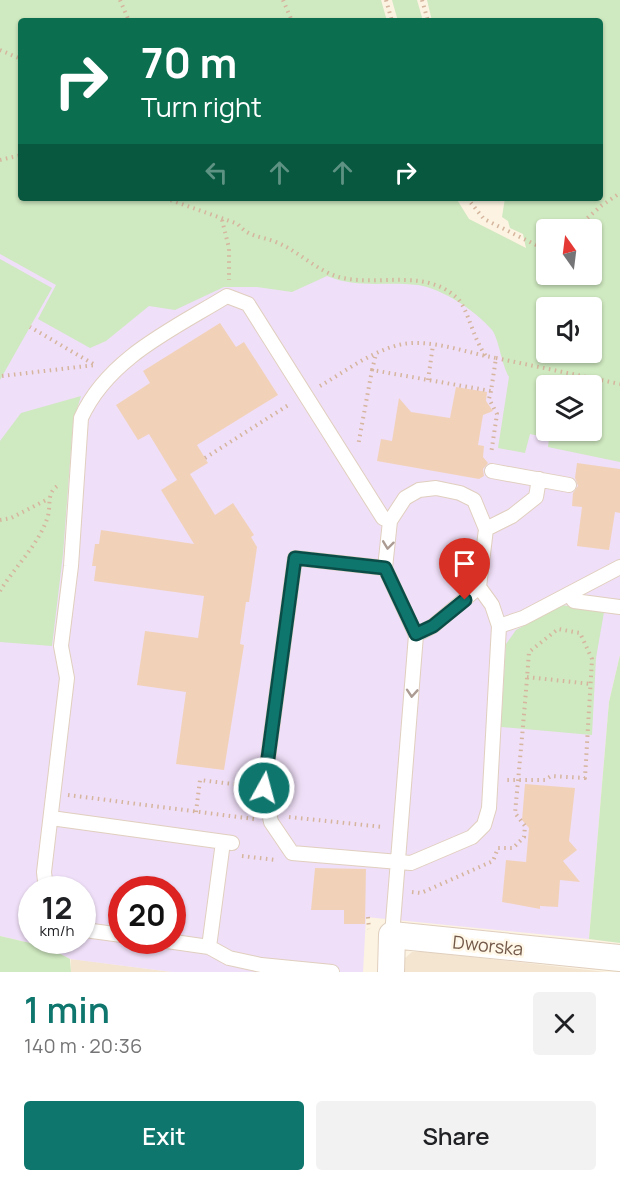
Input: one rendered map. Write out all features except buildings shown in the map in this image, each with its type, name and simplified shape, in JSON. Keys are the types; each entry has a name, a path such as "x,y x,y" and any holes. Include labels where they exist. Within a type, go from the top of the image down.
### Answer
{"street":[{"name":"Dworska","path":"392,935 620,958"},
{"path":"391,972 392,935"}],"lane":[{"path":"44,876 67,678 61,646 81,418 90,398 110,373 150,343 227,296 248,304 383,518 390,521"},
{"path":"492,471 568,485"},
{"path":"486,529 512,516 536,497 539,479"},
{"path":"385,568 295,558 264,788 271,822 292,853 400,863 411,863 472,837 484,825 489,808 499,626 492,605 479,587 486,529 474,500 460,493 436,488 419,490 405,498 390,521 385,568 416,634 400,863 392,935"},
{"path":"499,626 523,618 620,567"},
{"path":"416,634 433,626 479,587"},
{"path":"569,594 574,601 620,607"},
{"path":"51,818 230,847 209,947"},
{"path":"186,944 209,947 230,958 261,965 332,972"}],"path":[{"path":"120,0 128,18"},
{"path":"283,0 290,18"},
{"path":"386,0 391,18"},
{"path":"422,0 427,18"},
{"path":"0,50 18,58"},
{"path":"0,160 18,156"},
{"path":"586,219 620,193"},
{"path":"173,201 238,224 245,233 276,242 330,274 343,278 426,281 442,287 458,299 466,309 473,335 486,357"},
{"path":"469,201 484,219 536,245"},
{"path":"222,219 229,249 227,272 230,288 227,296"},
{"path":"2,376 95,365 30,327"},
{"path":"205,458 306,394 376,354 405,344 433,345 620,384"},
{"path":"428,380 433,345"},
{"path":"354,473 376,354"},
{"path":"492,471 491,456 497,414 489,399 496,358"},
{"path":"372,370 491,391"},
{"path":"0,591 48,518 48,499 54,488 62,484 77,484"},
{"path":"0,520 11,518 48,499"},
{"path":"558,629 580,633 592,659 585,778 551,776 545,780 518,777 527,677 529,652 558,629"},
{"path":"527,677 591,684"},
{"path":"195,812 200,780 264,788"},
{"path":"54,793 271,822 279,816 402,829"},
{"path":"230,847 286,861 292,853"}],"shaded area":[{"path":"0,88 18,182 18,201 38,201 575,297 536,297 536,363 602,363 602,302 620,305 620,655 609,702 589,939 366,917 363,972 172,972 70,959 60,954 96,954 96,876 18,876 18,940 0,936"},
{"path":"412,952 606,972 405,972 405,958"},
{"path":"71,959 172,972 71,972"}],"green space":[{"path":"0,0 381,0 386,18 18,18 18,201 458,201 469,219 526,248 523,234 510,228 508,221 502,217 505,201 603,201 603,18 431,18 427,0 620,0 620,462 548,447 549,441 602,441 602,375 536,375 536,435 530,434 525,453 498,448 509,377 494,334 468,308 428,287 350,282 327,276 292,292 257,287 224,287 175,310 149,306 106,341 90,348 38,319 56,285 0,254"},
{"path":"392,0 417,0 422,18 397,18"},
{"path":"0,259 52,288 0,380"},
{"path":"81,396 73,422 63,554 52,646 0,642 0,441 21,413"},
{"path":"562,605 604,612 596,658 592,735 501,727 506,644 516,630"},
{"path":"620,655 620,943 589,939 609,702"},
{"path":"0,936 18,940 18,954 60,954 70,959 71,972 0,972"}],"route":[{"path":"264,788 295,558 385,568 416,634 433,626 465,600"}]}
